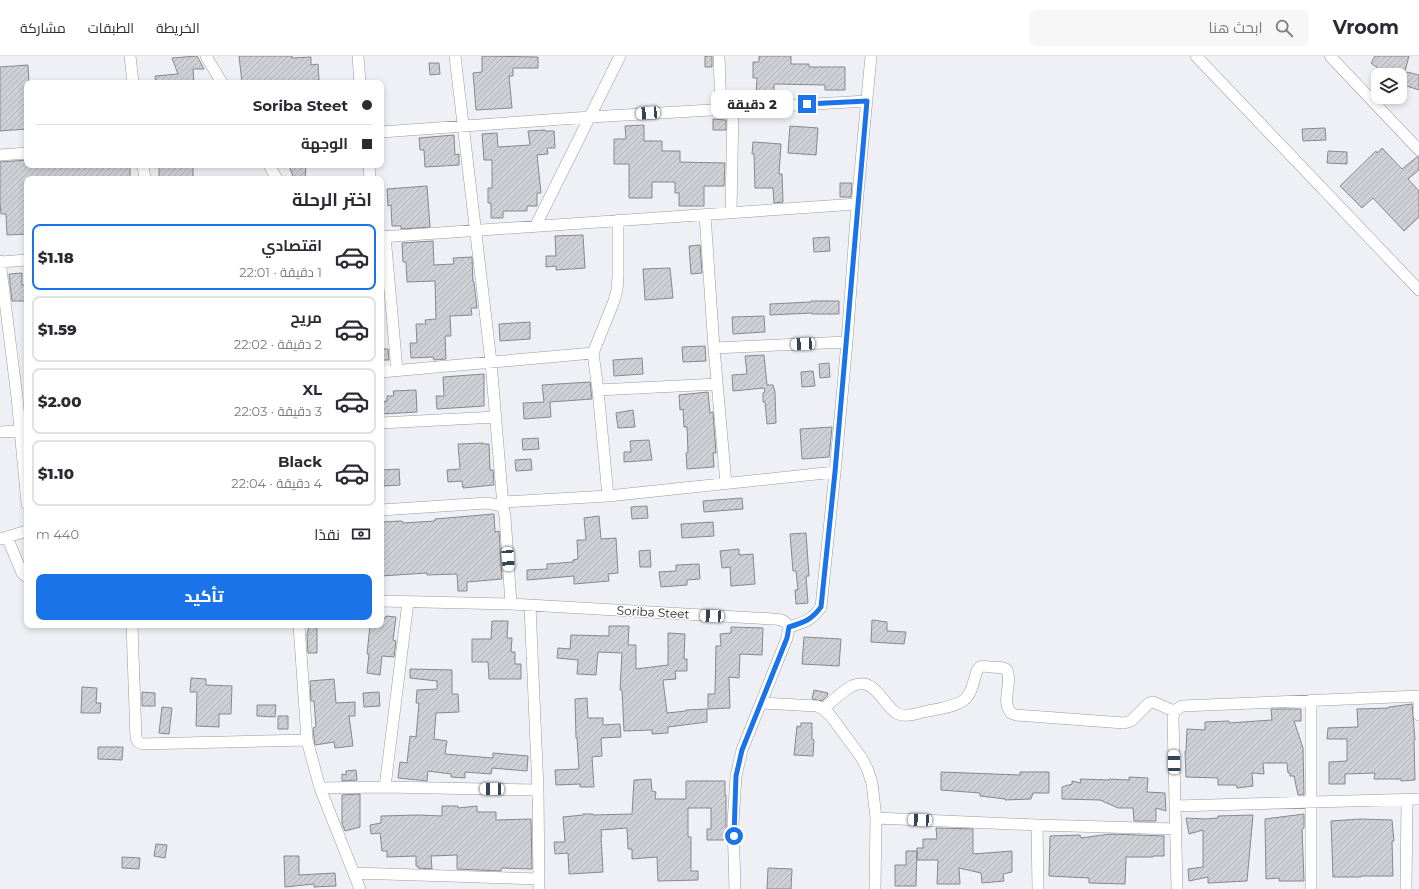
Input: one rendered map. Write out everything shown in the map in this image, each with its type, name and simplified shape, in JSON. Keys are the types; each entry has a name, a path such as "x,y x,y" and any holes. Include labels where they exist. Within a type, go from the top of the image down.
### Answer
{"street":[{"path":"130,56 133,80"},
{"path":"206,56 220,80"},
{"path":"358,56 360,80"},
{"path":"456,56 491,362 505,516 511,604"},
{"path":"536,225 620,56"},
{"path":"719,56 721,109"},
{"path":"735,889 733,823 736,776 742,750 787,638 789,627 814,617 821,607 847,342 857,204 871,56"},
{"path":"1196,56 1419,290"},
{"path":"1330,56 1419,150"},
{"path":"384,132 463,125 867,101"},
{"path":"731,212 733,108"},
{"path":"0,155 24,153"},
{"path":"384,236 857,204"},
{"path":"705,215 714,348 726,484"},
{"path":"608,496 593,354 617,290 618,220"},
{"path":"384,246 397,370"},
{"path":"24,260 0,262 22,396 20,431 24,473"},
{"path":"714,348 847,342"},
{"path":"384,372 593,354"},
{"path":"598,390 717,384"},
{"path":"384,423 496,416"},
{"path":"0,432 20,431"},
{"path":"384,510 487,503 503,504 608,496 835,472"},
{"path":"24,532 4,538 24,575"},
{"name":"Soriba Steet","path":"384,601 511,604 773,619 786,622 789,627"},
{"path":"385,786 408,602"},
{"path":"354,874 539,884 538,790 530,606"},
{"path":"132,628 136,738 138,742 142,744 307,740"},
{"path":"298,628 307,740 320,788 360,889"},
{"path":"823,709 852,686 861,684 874,688 893,711 900,714 915,714 955,704 964,700 970,693 974,683 975,673 981,666 1006,669 1008,676 1006,706 1011,713 1016,715 1124,724 1131,721 1149,703 1153,702 1174,711"},
{"path":"1177,889 1174,711 1182,706 1419,696 1419,715"},
{"path":"1311,700 1311,889"},
{"path":"761,703 817,706 823,709 830,715 867,768 872,783 876,818 875,889"},
{"path":"320,788 385,786 538,790"},
{"path":"1175,806 1419,799"},
{"path":"1406,889 1407,800"},
{"path":"876,818 1175,829"},
{"path":"1037,825 1038,889"}],"building":[{"path":"197,56 204,69 193,69 194,80 156,80 155,76 178,74 172,58"},
{"path":"239,56 292,56 292,58 311,57 311,65 318,64 319,80 242,80"},
{"path":"482,56 538,57 538,68 513,68 513,76 509,76 512,108 476,110 473,73 482,72"},
{"path":"705,56 712,56 712,67 705,67"},
{"path":"759,56 791,56 791,64 809,64 809,67 845,67 845,90 825,90 825,85 774,84 774,97 756,97 757,78 753,78 753,62 759,62"},
{"path":"1375,56 1409,56 1406,68 1378,68 1371,63"},
{"path":"429,63 439,63 440,74 430,75"},
{"path":"28,65 29,80 24,80 24,129 0,131 0,67"},
{"path":"1407,72 1419,75 1419,90 1407,86"},
{"path":"713,119 726,120 726,130 713,130"},
{"path":"644,125 644,141 662,141 662,151 680,151 680,162 725,163 724,186 704,186 704,206 679,206 679,193 675,193 675,182 652,182 652,198 629,198 629,164 614,164 614,139 626,139 625,126"},
{"path":"790,126 818,128 816,155 788,153"},
{"path":"1325,128 1326,140 1303,141 1302,129"},
{"path":"528,131 554,131 555,148 547,148 548,154 537,155 541,193 537,193 537,206 527,206 527,211 503,211 503,218 491,218 491,203 488,203 488,188 492,188 492,160 484,160 482,134 497,133 498,147 530,145"},
{"path":"454,135 455,155 459,154 459,165 425,167 424,150 420,150 419,138"},
{"path":"753,142 781,144 779,174 782,174 783,202 774,203 773,188 755,188 754,154 752,154"},
{"path":"1382,148 1402,169 1419,157 1419,170 1408,179 1419,191 1419,217 1404,231 1373,198 1362,208 1340,186 1376,151 1377,153"},
{"path":"1328,151 1347,152 1347,164 1327,163"},
{"path":"24,160 24,168 130,168 130,176 24,176 24,234 7,235 6,214 1,214 0,162"},
{"path":"159,168 193,168 193,176 159,176"},
{"path":"290,168 306,168 305,176 293,176"},
{"path":"840,183 852,183 851,197 840,197"},
{"path":"427,186 430,227 401,229 401,226 392,226 391,205 388,206 387,189"},
{"path":"583,235 585,268 556,270 556,266 546,267 546,256 556,256 555,236"},
{"path":"829,237 830,251 814,252 813,238"},
{"path":"433,241 434,265 454,264 453,258 472,257 473,282 477,308 471,308 472,315 450,316 451,336 445,336 446,359 434,360 433,357 411,358 410,343 417,343 416,324 426,324 425,320 436,319 435,281 407,282 406,262 403,262 402,243"},
{"path":"700,245 702,273 691,274 689,246"},
{"path":"670,268 673,298 645,300 643,269"},
{"path":"22,273 24,301 12,301 9,274"},
{"path":"811,301 839,301 839,314 812,313 770,315 770,304"},
{"path":"764,316 765,332 733,334 732,317"},
{"path":"530,322 530,339 500,341 499,324"},
{"path":"705,346 706,361 683,362 682,347"},
{"path":"384,349 388,349 389,360 384,360"},
{"path":"764,355 767,385 773,385 775,392 776,423 767,424 765,402 763,402 763,393 765,392 764,388 733,391 732,375 747,374 745,356"},
{"path":"642,358 643,374 614,376 613,360"},
{"path":"829,363 830,377 820,378 819,364"},
{"path":"813,371 815,386 802,387 801,372"},
{"path":"484,374 484,406 437,409 436,396 444,396 443,377"},
{"path":"590,382 592,399 550,402 551,417 524,419 523,403 544,402 542,385"},
{"path":"416,390 417,412 384,414 384,402 387,401 387,396 394,396 393,391"},
{"path":"708,392 710,413 713,412 716,453 713,453 714,467 687,469 687,427 684,427 683,409 680,410 679,395"},
{"path":"633,410 635,427 618,428 616,413"},
{"path":"832,427 829,457 802,459 800,429"},
{"path":"538,438 539,449 523,450 522,439"},
{"path":"649,440 652,460 624,462 624,452 631,452 630,441"},
{"path":"458,444 489,444 490,470 493,470 494,485 463,488 462,481 448,482 447,470 460,469"},
{"path":"531,459 532,470 516,471 515,460"},
{"path":"399,469 400,485 384,486 384,470"},
{"path":"742,498 743,509 704,512 703,501"},
{"path":"647,506 648,518 632,519 631,507"},
{"path":"494,514 495,532 499,531 502,579 467,582 467,591 458,591 457,574 427,575 427,573 384,576 384,522 402,521 403,523 435,521 435,519"},
{"path":"599,516 601,539 616,538 618,573 608,574 609,581 574,584 574,576 527,580 527,570 547,569 547,564 573,562 573,560 578,559 577,540 586,540 584,518"},
{"path":"713,522 714,536 682,538 681,524"},
{"path":"806,533 809,576 806,576 808,603 796,604 795,590 798,590 796,571 793,571 790,534"},
{"path":"739,549 739,555 753,554 755,584 731,586 730,567 722,568 720,551"},
{"path":"650,550 651,567 640,567 639,551"},
{"path":"699,564 700,579 687,580 687,585 661,587 659,572 676,571 676,565"},
{"path":"386,616 396,617 393,640 396,641 394,657 382,656 380,675 367,673 370,628 384,628 384,618 386,618"},
{"path":"872,620 887,622 887,631 906,632 904,644 871,642"},
{"path":"492,621 508,621 507,638 512,638 511,652 515,652 515,664 521,664 521,679 489,679 488,662 472,662 472,639 491,639"},
{"path":"609,626 629,626 628,645 636,645 636,669 668,665 668,633 685,634 684,659 687,659 687,671 675,671 676,679 663,680 667,713 707,709 707,722 668,727 668,733 652,734 652,730 624,731 622,690 620,690 622,653 598,652 596,675 577,674 578,660 557,658 558,648 570,649 571,635 609,636"},
{"path":"731,627 763,628 762,655 740,654 739,678 729,677 730,708 708,709 708,694 715,694 716,646 721,646 720,634 731,633"},
{"path":"308,628 317,628 317,653 308,653 307,636"},
{"path":"804,637 841,639 839,666 802,664"},
{"path":"410,669 452,670 452,694 458,694 459,712 436,713 434,739 447,741 445,754 493,758 493,753 528,756 527,771 492,768 491,774 465,772 465,778 451,777 451,774 428,771 427,781 398,778 400,762 407,763 410,736 416,737 419,703 416,703 417,690 437,689 437,681 410,678"},
{"path":"191,678 206,679 206,685 232,686 231,714 219,714 219,727 196,726 197,692 190,692"},
{"path":"334,679 336,703 355,702 355,716 349,716 353,746 335,748 334,742 315,745 313,728 316,727 314,701 311,701 310,681"},
{"path":"82,687 97,688 96,703 101,703 100,713 81,713"},
{"path":"814,690 828,693 827,696 822,701 812,699"},
{"path":"142,692 155,693 155,706 142,706"},
{"path":"379,692 380,706 364,707 363,693"},
{"path":"587,698 588,718 603,718 603,725 620,724 621,737 601,738 602,756 592,757 594,787 580,787 580,784 556,785 555,770 579,769 576,738 575,699"},
{"path":"1412,704 1415,740 1415,780 1401,781 1401,779 1374,779 1375,773 1345,774 1345,784 1329,784 1329,762 1347,761 1347,739 1327,739 1328,728 1358,727 1357,709 1389,708"},
{"path":"257,705 276,705 275,717 257,716"},
{"path":"162,707 172,708 169,734 159,733"},
{"path":"1271,709 1301,709 1301,721 1294,721 1303,748 1304,795 1298,795 1294,776 1290,776 1290,773 1288,773 1287,763 1263,763 1264,774 1252,773 1253,786 1237,788 1236,785 1218,785 1218,778 1186,777 1185,751 1187,729 1205,730 1205,722 1229,721 1229,723 1272,720"},
{"path":"278,716 288,716 288,729 278,729"},
{"path":"801,723 812,723 812,739 814,740 813,756 794,755 797,726 801,727"},
{"path":"98,747 123,747 122,760 98,759"},
{"path":"356,770 357,780 342,781 342,774 346,775 346,771"},
{"path":"941,772 1020,775 1020,772 1049,772 1049,793 1033,793 1031,799 1005,800 980,796 980,793 941,790"},
{"path":"1129,777 1148,778 1147,792 1165,793 1166,811 1156,808 1156,821 1134,821 1133,808 1118,808 1100,800 1062,799 1062,787 1072,784 1072,781 1081,783 1080,779 1129,780"},
{"path":"651,779 652,791 656,792 655,799 686,799 686,781 725,781 726,840 707,840 707,829 711,829 711,808 688,808 688,837 691,837 691,871 698,871 698,880 658,881 657,857 632,859 632,849 628,849 627,828 601,830 603,872 569,874 568,853 555,854 554,842 565,842 563,817 583,814 632,814 634,780"},
{"path":"360,794 360,827 345,831 342,824 342,795"},
{"path":"442,806 458,806 458,808 477,806 477,812 496,812 496,820 531,819 532,869 501,868 501,871 457,869 457,855 431,856 432,869 418,868 418,866 416,866 416,856 387,857 387,851 382,851 380,833 371,834 370,825 381,823 381,816 442,816"},
{"path":"1304,814 1304,828 1302,829 1304,881 1279,881 1279,878 1266,879 1265,819"},
{"path":"1253,815 1247,881 1208,883 1208,877 1189,881 1188,869 1203,867 1203,830 1189,834 1186,818 1205,819 1218,818 1218,816"},
{"path":"1360,819 1392,820 1394,841 1392,841 1393,876 1333,877 1331,821"},
{"path":"936,828 973,829 973,854 1012,851 1012,872 1003,874 1004,881 982,883 981,873 959,868 960,884 937,884 938,860 917,860 917,848 923,848 923,839 937,839"},
{"path":"1110,834 1164,836 1164,856 1126,857 1125,884 1089,883 1089,878 1049,876 1050,836 1080,835 1081,838"},
{"path":"156,844 167,845 165,858 154,856"},
{"path":"906,851 917,851 916,886 895,886 895,865 906,865"},
{"path":"284,856 299,856 299,875 335,873 336,886 314,887 314,884 285,887"},
{"path":"122,857 140,858 139,869 122,868"},
{"path":"768,868 792,869 791,889 767,889"}],"route":[{"path":"734,836 734,796 736,776 742,750 787,638 789,627 814,617 821,607 835,472 867,101 807,104"}]}
